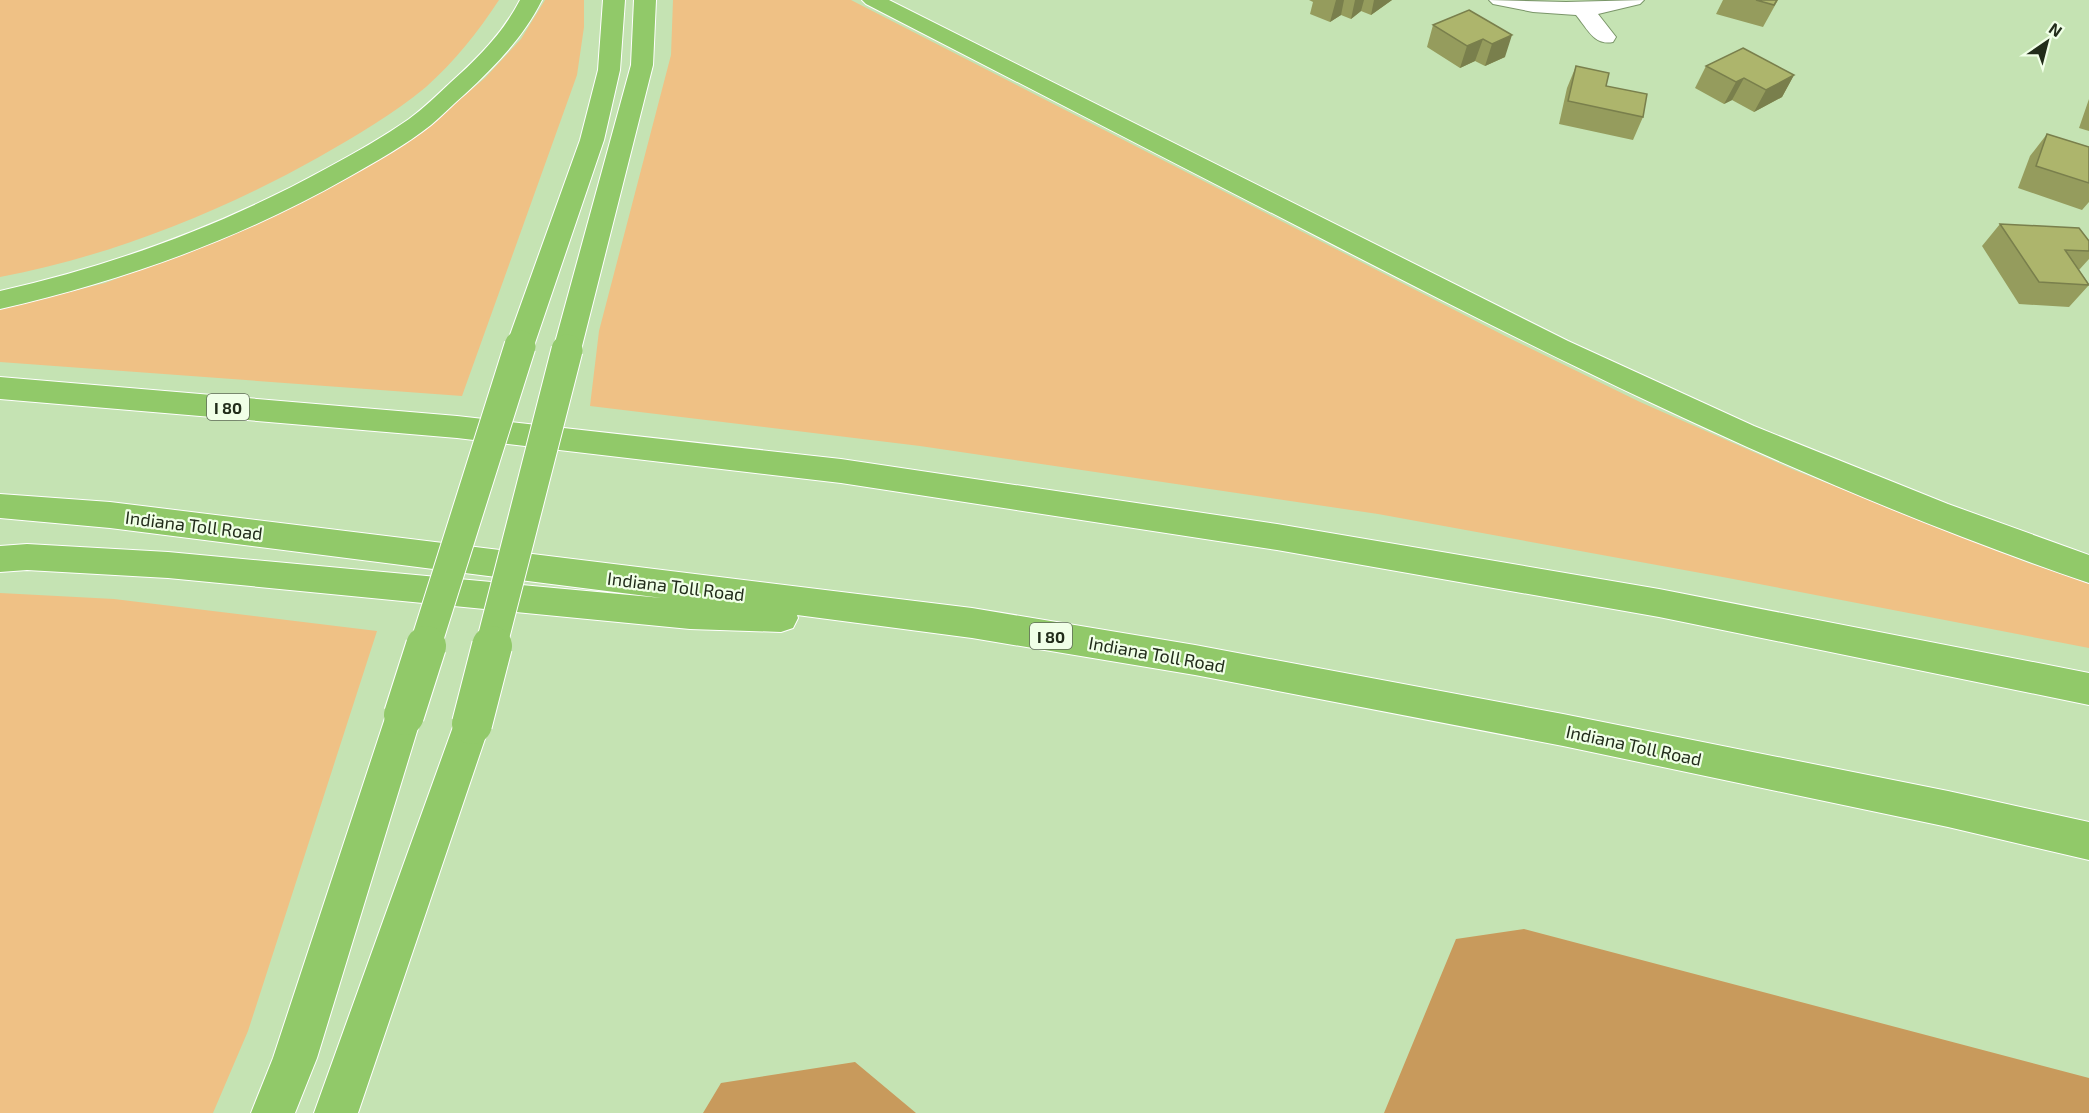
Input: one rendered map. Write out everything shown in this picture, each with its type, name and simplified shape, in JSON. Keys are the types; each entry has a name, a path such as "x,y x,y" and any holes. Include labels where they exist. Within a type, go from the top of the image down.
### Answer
{"highway":[{"path":"0,300 61,287 187,244 309,189 412,128 480,68 523,17 531,0"},
{"path":"273,1113 295,1058 520,346 592,141 609,70 614,0"},
{"path":"336,1113 472,724 642,65 645,0"},
{"path":"873,0 1558,348 1753,438 1938,513 2089,569"},
{"name":"I 80","path":"0,388 457,427 841,471 1277,537 1647,601 2089,689"},
{"name":"Indiana Toll Road","path":"0,506 122,516 972,623 1194,660 1563,730 1948,809 2089,841"},
{"path":"0,559 27,556 168,565 690,615 972,623"}],"street":[{"path":"1500,0 1546,7 1582,8 1633,0"},
{"path":"1582,8 1605,37"}],"shaded area":[{"path":"0,0 499,0 466,46 426,87 374,124 319,157 243,196 164,230 83,257 0,277"},
{"path":"545,0 584,0 584,27 577,75 462,396 0,362 0,309 105,283 205,245 434,121 485,78 521,39"},
{"path":"673,0 851,0 1507,337 1640,402 1794,470 2028,563 2089,583 2089,648 1728,578 1378,514 920,446 590,406 599,331 671,55"},
{"path":"0,593 114,599 377,631 248,1031 213,1113 0,1113"},
{"path":"1524,929 2089,1078 2089,1113 1384,1113 1456,939"},
{"path":"855,1062 916,1113 703,1113 721,1083"}],"building":[{"path":"1756,0 1777,0 1774,5"},
{"path":"1469,10 1512,35 1492,44 1483,39 1467,46 1433,25"},
{"path":"1743,48 1794,75 1766,90 1744,78 1736,82 1706,66"},
{"path":"1576,66 1609,73 1606,86 1647,94 1643,117 1568,101"},
{"path":"2047,134 2089,147 2089,183 2036,166"},
{"path":"2000,224 2079,228 2089,241 2089,251 2065,250 2089,285 2039,282"}]}
